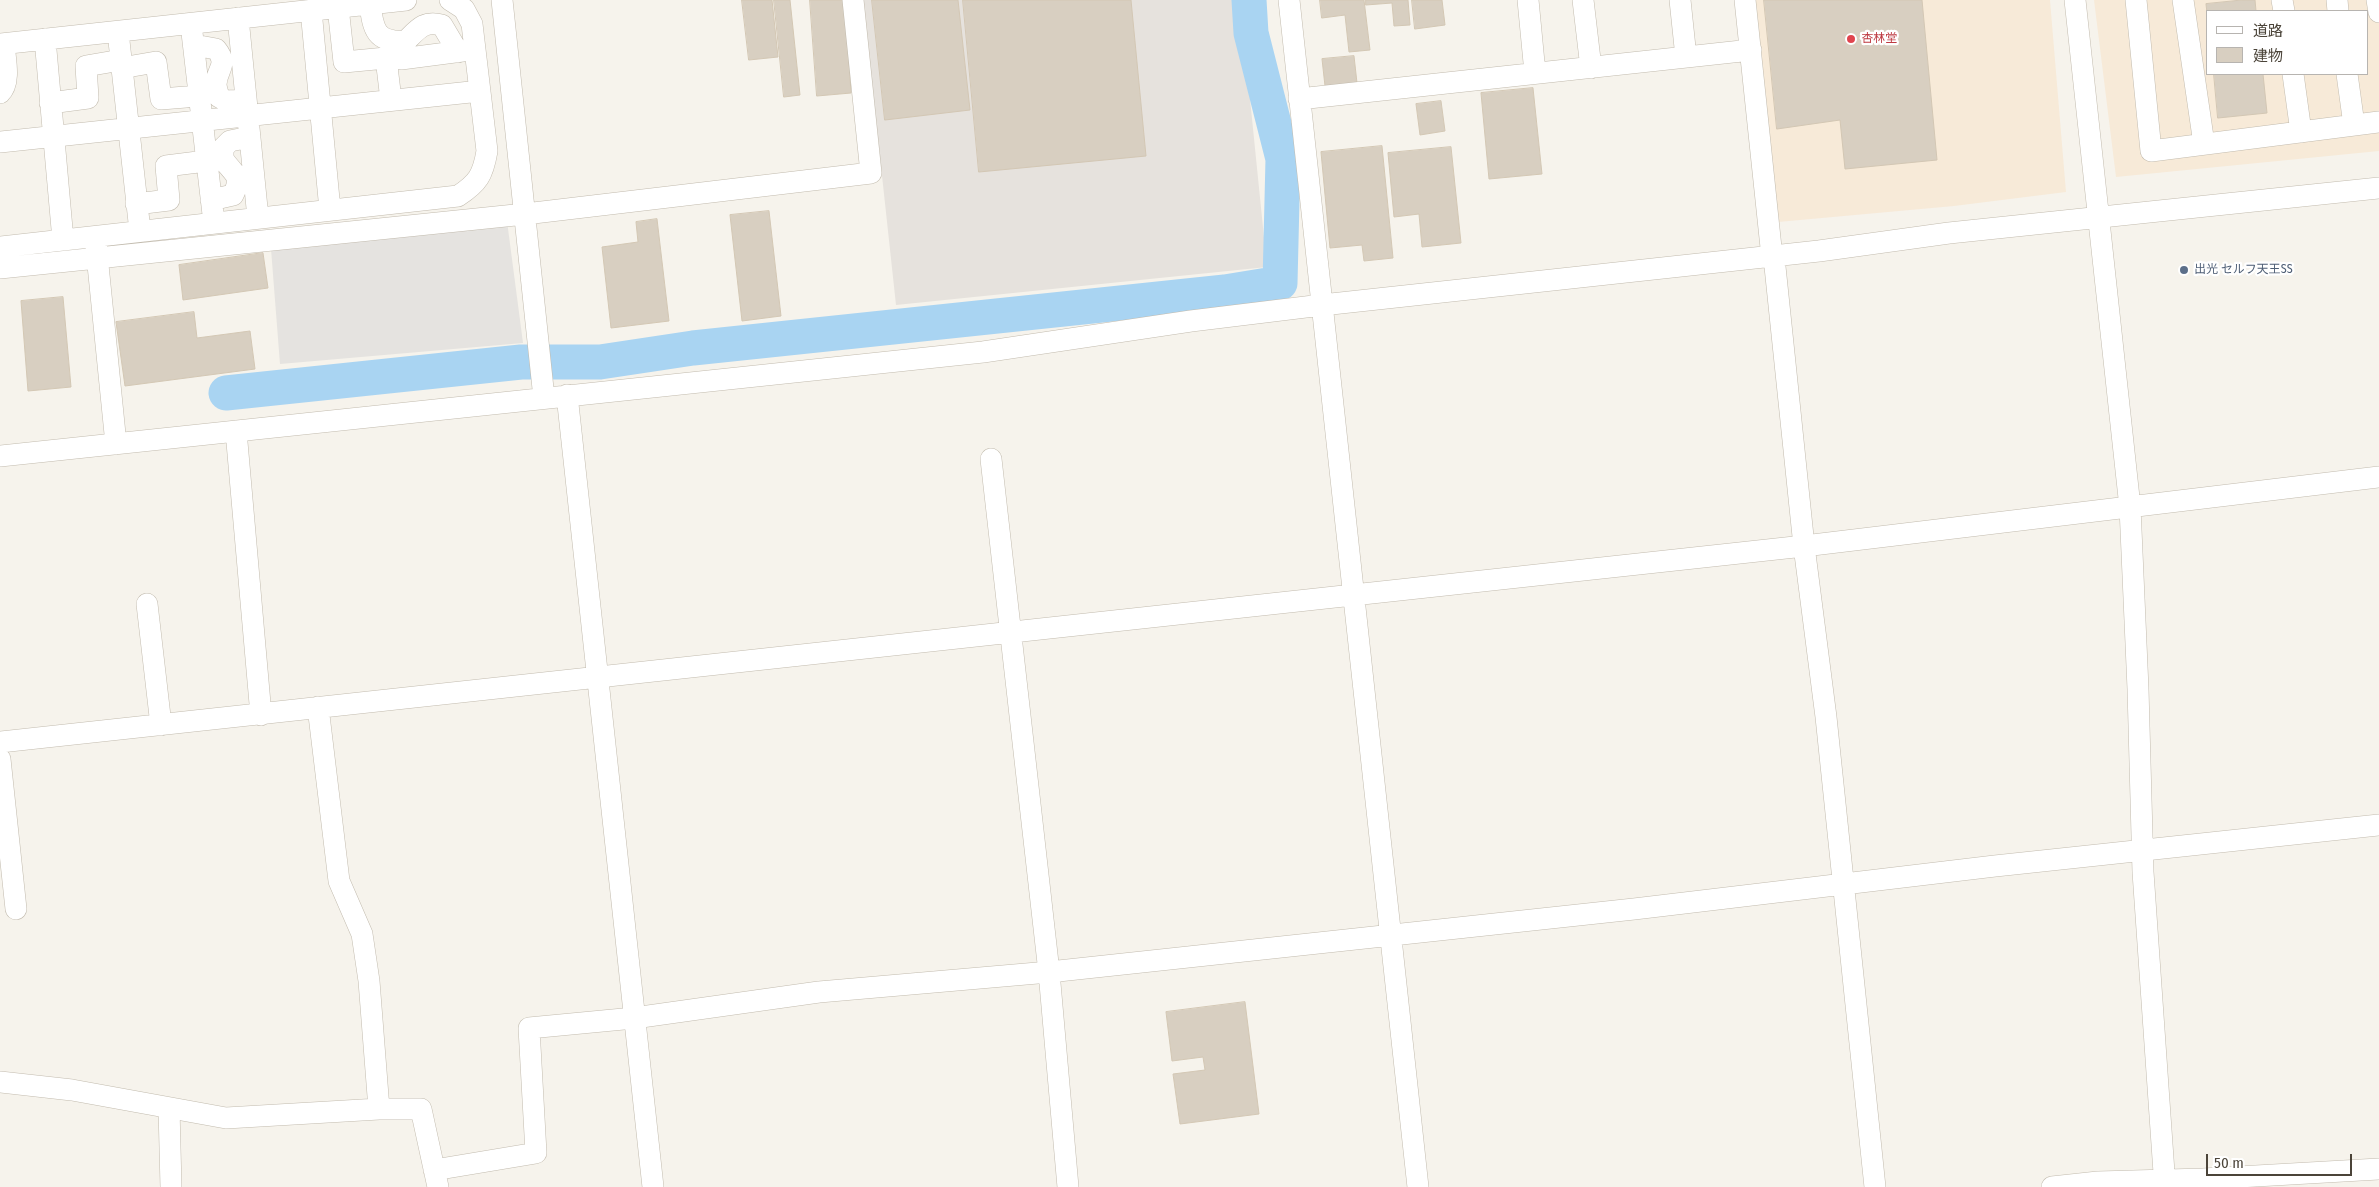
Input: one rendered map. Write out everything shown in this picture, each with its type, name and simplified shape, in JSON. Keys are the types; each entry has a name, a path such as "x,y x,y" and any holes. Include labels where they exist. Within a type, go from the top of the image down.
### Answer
{"street":[{"path":"0,93 4,90 6,78 2,44 406,0"},
{"path":"450,0 464,9 472,24 467,51"},
{"path":"502,0 544,398"},
{"path":"0,268 525,214 871,173 853,0"},
{"path":"1289,0 1418,1187"},
{"path":"1528,0 1535,74"},
{"path":"1583,0 1591,68"},
{"path":"1680,0 1686,57"},
{"path":"1745,0 1804,546 1826,717 1875,1187"},
{"path":"2075,0 2130,507 2138,689 2142,851 2165,1184"},
{"path":"2136,0 2150,151 2379,122"},
{"path":"2183,0 2204,144"},
{"path":"2378,0 2379,12"},
{"path":"0,247 458,196 475,185 484,168 487,151 480,91 467,51 442,25 431,22 421,25 406,42 392,42 382,38 373,25 370,4"},
{"path":"338,7 344,62 386,58 391,100"},
{"path":"311,10 330,210"},
{"path":"238,18 258,218"},
{"path":"191,24 214,223"},
{"path":"118,32 140,231"},
{"path":"45,39 63,240"},
{"path":"194,45 216,49 222,56 223,64 216,84 219,96 248,117"},
{"path":"1300,99 1751,50"},
{"path":"401,59 467,51"},
{"path":"50,103 88,98 86,66 156,62 161,99 198,96"},
{"path":"2293,75 2301,132"},
{"path":"2347,75 2354,125"},
{"path":"0,142 480,91"},
{"path":"211,200 233,195 238,184 237,175 223,159 224,148 248,117"},
{"path":"136,204 170,200 166,166 206,162"},
{"path":"0,456 983,352 1191,321 1771,247 1940,234 2379,188"},
{"path":"95,236 116,444"},
{"path":"567,395 653,1187"},
{"path":"236,431 261,714"},
{"path":"991,459 1049,972 1068,1187"},
{"path":"0,742 1804,546 2379,477"},
{"path":"147,604 161,725"},
{"path":"318,707 339,881 362,934 369,981 379,1109"},
{"path":"0,759 16,909"},
{"path":"0,1082 72,1090 226,1118 379,1109 420,1109 436,1178 536,1154 529,1028 634,1018 818,992 1049,972 2379,825"},
{"path":"169,1108 171,1187"},
{"path":"2052,1187 2098,1182 2165,1184 2379,1168"}],"shaded area":[{"path":"863,0 1240,0 1267,267 896,305"},
{"path":"1752,0 2050,0 2066,192 1954,206 1778,222"},
{"path":"2094,0 2379,0 2379,151 2116,177"},
{"path":"507,221 523,343 280,364 271,249"}],"building":[{"path":"742,0 772,0 778,57 749,60"},
{"path":"774,0 790,0 800,95 784,97"},
{"path":"810,0 845,0 851,93 817,96"},
{"path":"872,0 958,0 970,110 885,120"},
{"path":"963,0 1131,0 1146,156 979,172"},
{"path":"1320,0 1364,0 1370,50 1349,52 1345,15 1322,18"},
{"path":"1366,0 1408,0 1410,25 1394,26 1392,3 1366,5"},
{"path":"1412,0 1442,0 1445,25 1415,29"},
{"path":"1764,0 1922,0 1937,160 1845,169 1840,120 1777,129"},
{"path":"2255,0 2256,10 2207,10 2206,4"},
{"path":"1354,56 1357,83 1325,86 1322,59"},
{"path":"2214,75 2263,75 2267,113 2218,118"},
{"path":"1533,88 1542,174 1489,179 1481,93"},
{"path":"1441,101 1445,131 1420,135 1416,104"},
{"path":"1382,146 1393,258 1364,261 1362,245 1330,248 1321,152"},
{"path":"1451,147 1461,243 1422,247 1419,214 1394,217 1388,153"},
{"path":"769,211 781,316 742,321 730,215"},
{"path":"657,219 669,321 611,328 602,247 638,242 636,222"},
{"path":"263,253 268,288 183,300 179,265"},
{"path":"63,297 71,387 28,391 21,301"},
{"path":"194,312 197,338 250,331 255,369 125,386 116,322"},
{"path":"1245,1002 1259,1114 1180,1124 1173,1074 1205,1070 1203,1057 1172,1061 1166,1012"}],"waterway":[{"path":"226,393 521,362 600,362 693,348 1225,292 1280,283 1283,159 1251,33 1249,0"}],"place":[{"name":"杏林堂","path":"1851,39"},
{"name":"出光 セルフ天王SS","path":"2184,270"}]}
